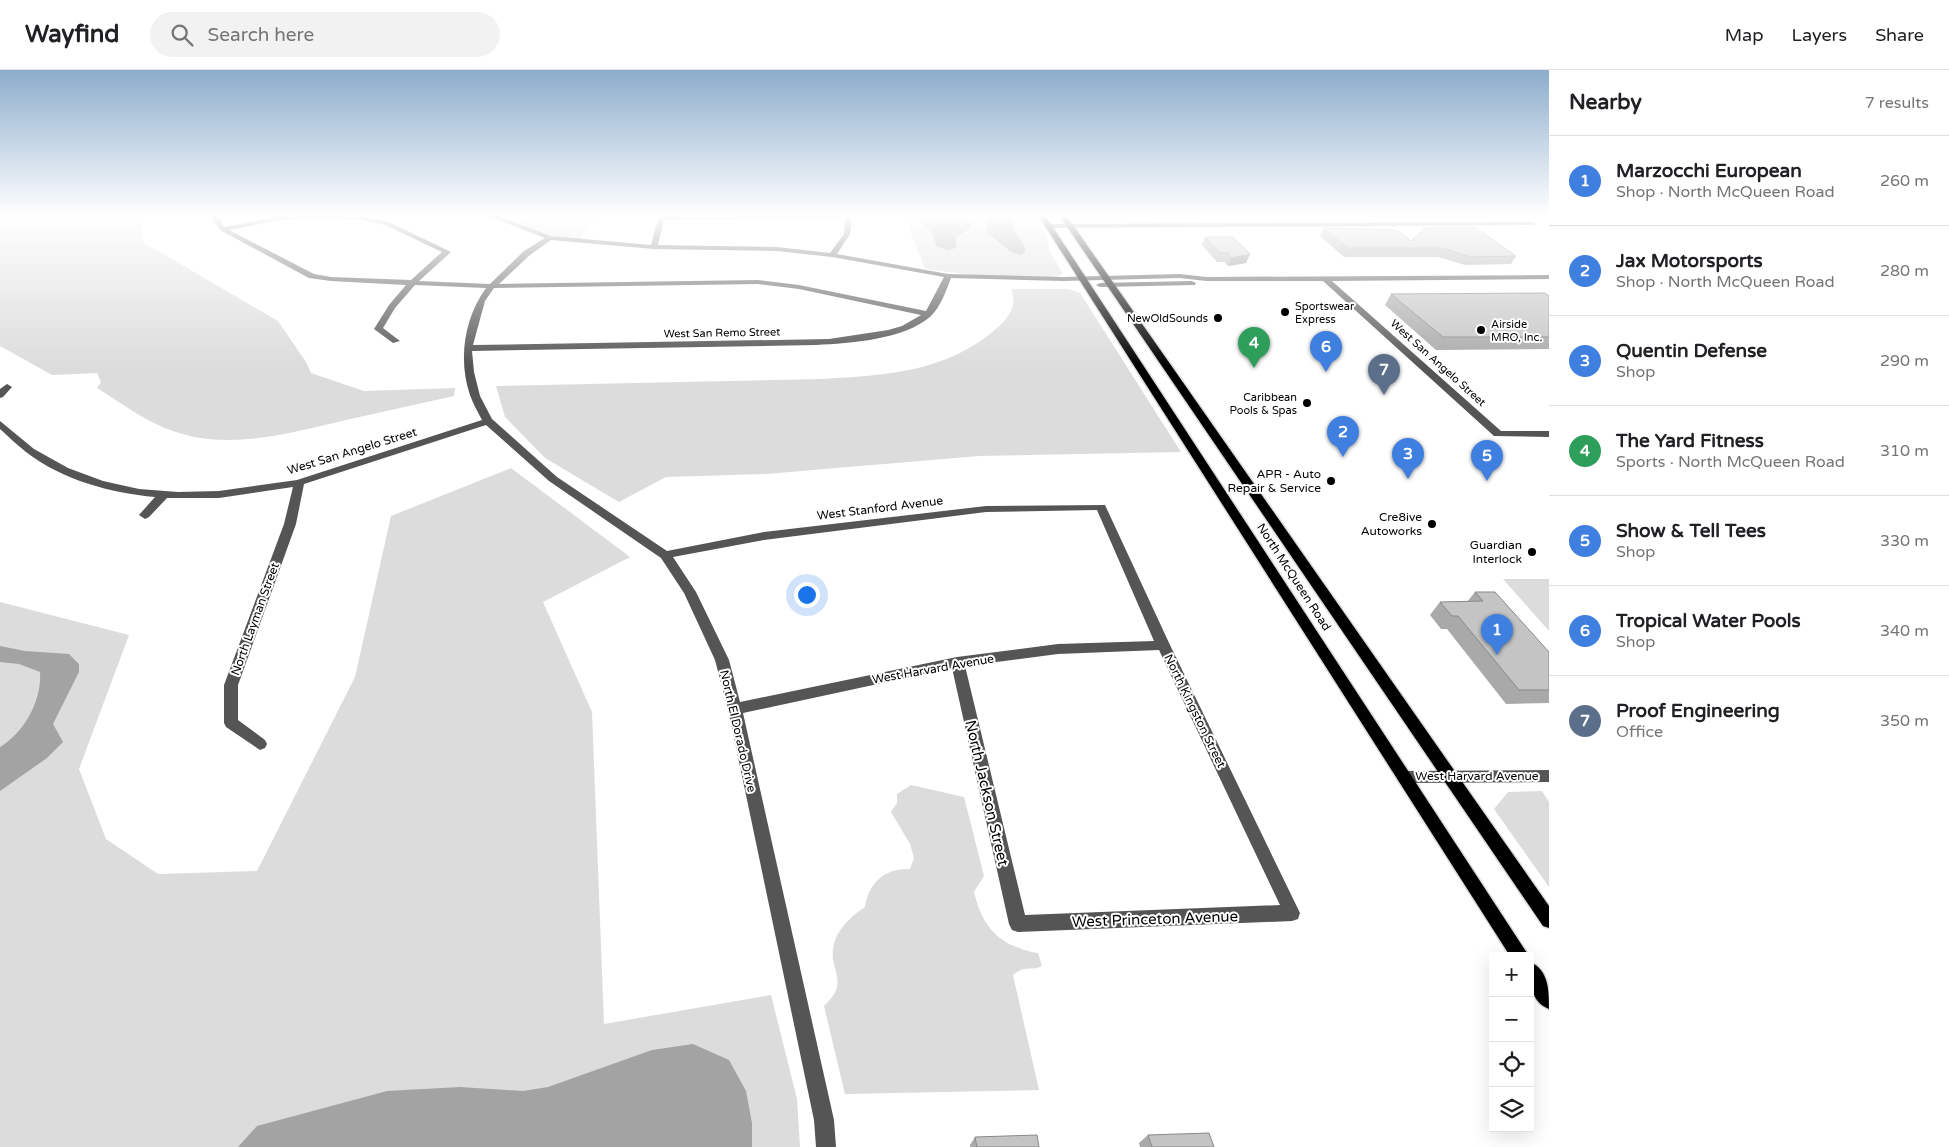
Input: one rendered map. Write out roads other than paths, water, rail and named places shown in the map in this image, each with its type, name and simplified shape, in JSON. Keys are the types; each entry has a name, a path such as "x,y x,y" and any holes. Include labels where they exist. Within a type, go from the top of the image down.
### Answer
{"main road":[{"name":"North McQueen Road","path":"1073,265 1517,952"},
{"name":"North McQueen Road","path":"1096,265 1549,920"},
{"path":"1534,977 1549,1000"}],"street":[{"path":"291,265 312,276 409,284 492,286 758,282 799,288 927,314 948,276"},
{"path":"396,341 378,329 387,310 409,284 431,265"},
{"name":"North El Dorado Drive","path":"514,265 492,286 481,301 472,328 468,348 469,372 475,396 488,421 553,479 665,555 690,592 722,660 735,709 824,1120 826,1147"},
{"path":"889,265 948,276 964,282 991,284 1084,282 1188,284 1206,279 1323,277 1549,277"},
{"name":"West San Angelo Street","path":"1323,277 1498,434 1549,434"},
{"name":"West San Remo Street","path":"468,348 844,341 869,338 904,327 927,314"},
{"path":"0,395 7,387"},
{"name":"West San Angelo Street","path":"0,424 11,436 61,471 87,482 128,492 164,494 239,493 299,483 488,421"},
{"name":"North Layman Street","path":"260,744 232,724 231,685 290,524 299,483"},
{"path":"145,515 164,494"},
{"name":"West Stanford Avenue","path":"665,555 764,536 986,509 1101,507"},
{"name":"North Kingston Street","path":"1101,507 1163,645 1292,913"},
{"name":"West Harvard Avenue","path":"735,709 957,662 1058,649 1163,645"},
{"name":"North Jackson Street","path":"957,662 1018,924"},
{"name":"West Harvard Avenue","path":"1404,777 1549,776"},
{"name":"West Princeton Avenue","path":"1018,924 1292,913"}],"place":[{"name":"Sportswear Express","path":"1285,312"},
{"name":"NewOldSounds","path":"1218,318"},
{"name":"Airside MRO, Inc.","path":"1481,330"},
{"name":"The Yard Fitness","path":"1254,368"},
{"name":"Tropical Water Pools","path":"1326,372"},
{"name":"Proof Engineering","path":"1384,395"},
{"name":"Caribbean Pools & Spas","path":"1307,403"},
{"name":"Jax Motorsports","path":"1343,457"},
{"name":"Quentin Defense","path":"1408,479"},
{"name":"APR - Auto Repair & Service","path":"1331,481"},
{"name":"Show & Tell Tees","path":"1487,481"},
{"name":"Cre8ive Autoworks","path":"1432,524"},
{"name":"Guardian Interlock","path":"1532,552"},
{"name":"Marzocchi European","path":"1497,655"}]}
